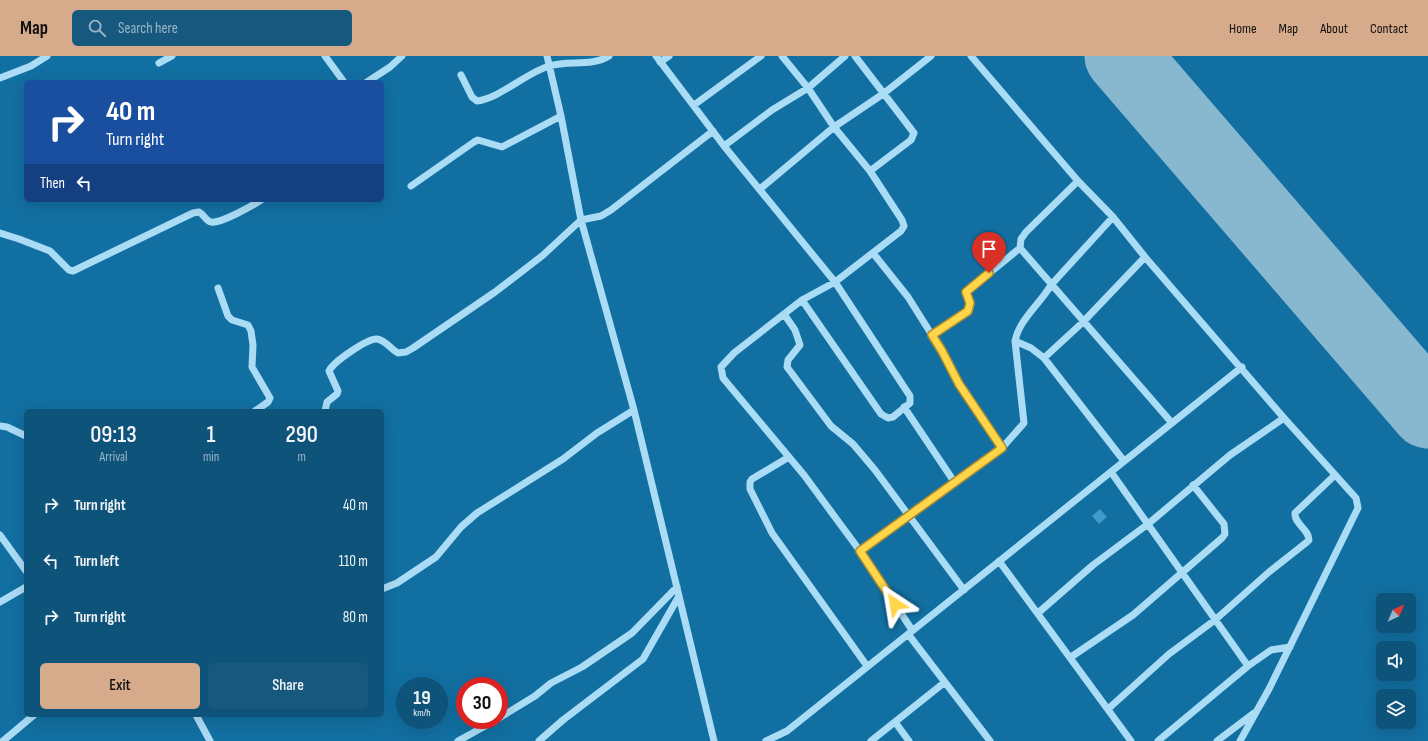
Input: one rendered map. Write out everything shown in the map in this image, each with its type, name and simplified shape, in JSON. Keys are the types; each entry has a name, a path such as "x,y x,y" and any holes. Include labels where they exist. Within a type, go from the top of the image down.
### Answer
{"street":[{"path":"0,78 31,66 47,56"},
{"path":"159,63 172,56"},
{"path":"325,56 343,80"},
{"path":"370,80 390,67 402,56"},
{"path":"547,56 582,220 634,410 714,741"},
{"path":"461,75 472,97 477,101 492,96 549,66 582,61 591,63 599,62 609,56"},
{"path":"669,56 658,59 724,146 835,282 910,396 910,403 891,418 881,414 802,300"},
{"path":"694,105 761,56"},
{"path":"782,56 808,88 834,127 870,171 904,225 901,231 835,282 802,300 784,314 722,364 721,372 723,378 789,457 860,551 910,632 945,682 990,741"},
{"path":"724,146 772,110 808,88 845,56"},
{"path":"855,56 883,94 913,130 914,136 911,140 870,171"},
{"path":"760,189 834,127 883,94 931,56"},
{"path":"971,56 1078,181 1113,217 1145,257 1242,367 1284,418 1356,498 1358,508 1290,647 1240,741"},
{"path":"411,186 478,140 502,147 561,116"},
{"path":"325,409 327,402 337,394 338,391 328,371 346,355 371,340 376,339 381,340 398,352 406,352 413,348 495,292 542,256 582,220 600,216 611,210 713,131"},
{"path":"932,335 968,311 970,303 966,292 1020,248 1021,239 1026,232 1078,181"},
{"path":"0,233 50,251 69,270 73,271 193,213 199,212 207,221 215,222 258,202"},
{"path":"860,551 909,517 1002,448 1024,423 1015,341 1017,330 1051,285 1113,217"},
{"path":"1020,248 1172,423"},
{"path":"874,253 908,298 942,351 959,384 1002,448"},
{"path":"1044,358 1083,322 1145,257"},
{"path":"218,288 228,316 232,320 248,326 251,331 252,367 270,398 268,402 259,409"},
{"path":"784,314 795,330 800,345 788,360 787,367 831,426 853,444 875,470 964,590"},
{"path":"1015,341 1031,348 1044,358 1124,461"},
{"path":"766,741 787,731 1242,367"},
{"path":"904,407 955,483"},
{"path":"384,588 398,583 436,557 461,527 477,513 563,459 597,434 634,410"},
{"path":"1038,613 1093,565 1148,524 1230,455 1284,418"},
{"path":"0,426 7,427 24,435"},
{"path":"789,457 752,478 750,482 750,489 772,533 867,666"},
{"path":"1111,472 1248,666"},
{"path":"1108,709 1169,654 1215,620 1269,572 1310,540 1308,534 1296,519 1295,513 1335,475"},
{"path":"1071,657 1133,615 1225,534 1224,524 1193,486"},
{"path":"0,535 24,568"},
{"path":"999,561 1071,657 1131,741"},
{"path":"508,712 535,696 551,683 582,667 632,633 677,587"},
{"path":"0,602 24,588"},
{"path":"539,741 563,720 643,659 679,596"},
{"path":"1158,741 1248,666 1271,650 1290,647"},
{"path":"871,741 945,682"},
{"path":"1217,741 1257,711"},
{"path":"3,741 32,717"},
{"path":"197,717 210,741"},
{"path":"895,722 909,741"},
{"path":"458,741 480,729"}],"building":[{"path":"1100,509 1107,517 1099,524 1092,516"}],"runway":[{"path":"1122,56 1428,411"}],"route":[{"path":"895,604 860,551 909,517 1002,448 959,384 932,335 968,311 970,303 966,292 989,273"}]}
